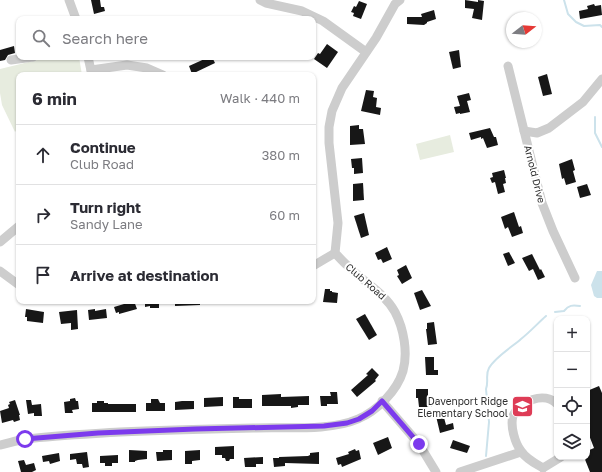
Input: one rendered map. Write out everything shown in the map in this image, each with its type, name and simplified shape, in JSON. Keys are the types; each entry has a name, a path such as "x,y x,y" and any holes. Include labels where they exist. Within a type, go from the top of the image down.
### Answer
{"street":[{"path":"70,0 75,16"},
{"path":"260,0 266,3 302,11 312,16"},
{"path":"316,264 335,253 338,223 329,143 329,127 332,111 342,88 376,38 395,4 400,0"},
{"path":"316,18 323,21 366,52"},
{"path":"11,60 16,59"},
{"path":"89,60 92,72"},
{"path":"96,72 127,65 147,68 156,72"},
{"name":"Arnold Drive","path":"508,66 542,203 553,231 575,278"},
{"path":"524,131 537,133 549,128 583,102 602,79"},
{"path":"0,242 16,229"},
{"name":"Club Road","path":"0,445 25,439 98,433 324,426 347,423 359,419 372,411 395,387 403,371 405,350 402,329 387,299 335,253"},
{"path":"0,272 16,283"},
{"path":"554,402 547,398 527,402 518,409 513,416 512,427 515,439 521,452 543,470 557,460"},
{"path":"382,401 419,444 436,472"},
{"path":"460,472 521,452"}],"shaded area":[{"path":"37,60 80,60 82,72 16,72 15,132 2,105 0,93 0,69"},
{"path":"450,135 454,152 420,160 416,144"}],"water":[{"path":"597,271 602,271 602,298 597,298 594,296 591,285"}],"building":[{"path":"91,0 100,0 101,7 104,7 105,11 94,14"},
{"path":"465,0 478,2 478,0 484,1 482,20 472,18 474,9 465,8"},
{"path":"359,1 367,4 361,19 353,16 354,13 351,12"},
{"path":"594,4 595,6 601,5 602,15 580,19 579,11 588,9 587,6"},
{"path":"434,10 436,19 427,22 424,25 407,24 407,17 422,17 421,14"},
{"path":"327,44 338,52 327,68 315,60 318,53 320,54"},
{"path":"14,46 15,53 8,55 5,60 0,61 0,50"},
{"path":"459,50 461,67 453,69 449,52"},
{"path":"202,60 214,60 215,63 196,72 191,72 189,66"},
{"path":"547,74 552,94 543,96 538,77"},
{"path":"366,90 374,91 373,97 377,98 376,107 381,108 380,115 361,111"},
{"path":"469,93 471,100 467,101 470,112 456,114 454,107 460,106 457,96"},
{"path":"359,125 359,129 363,129 365,144 350,145 350,126"},
{"path":"490,128 494,137 496,137 498,145 487,148 483,138 481,139 481,137 471,140 469,133"},
{"path":"362,158 363,173 354,174 351,159"},
{"path":"572,159 576,182 566,185 564,178 562,179 559,164"},
{"path":"504,170 506,183 503,184 505,192 498,194 495,182 492,183 490,178 493,177 492,173"},
{"path":"363,183 364,200 353,201 353,184"},
{"path":"587,184 591,195 580,198 577,187"},
{"path":"514,212 519,227 521,226 523,233 512,237 508,227 505,229 501,217"},
{"path":"364,213 369,235 361,238 354,216"},
{"path":"387,247 392,259 383,263 381,259 378,260 375,253"},
{"path":"509,252 515,263 508,266 503,254"},
{"path":"532,254 545,277 538,280 533,269 529,271 522,258"},
{"path":"406,265 412,278 402,284 397,276 399,275 397,270"},
{"path":"325,289 330,289 332,292 338,293 337,303 323,302"},
{"path":"422,290 431,306 420,310 414,293"},
{"path":"124,304 135,304 137,309 119,314 119,312 116,313 114,307"},
{"path":"145,304 159,304 159,308 150,308 150,306 145,307"},
{"path":"175,304 200,304 200,305 175,306"},
{"path":"26,309 44,312 43,323 27,321 27,317 25,317"},
{"path":"95,309 95,311 106,309 107,318 89,320 88,310"},
{"path":"77,310 78,329 71,330 71,323 61,324 59,312"},
{"path":"365,314 377,335 369,340 356,319"},
{"path":"434,322 437,344 428,345 426,329 427,323"},
{"path":"425,357 434,357 434,370 438,370 438,375 426,375"},
{"path":"372,368 379,375 375,380 376,381 357,397 351,390 368,375 366,374"},
{"path":"599,386 602,393 602,472 590,472 585,460 590,460 590,450 594,448 590,438 590,390"},
{"path":"416,389 428,389 428,401 431,401 432,407 419,407 418,398 416,398"},
{"path":"330,392 337,392 338,404 327,404 327,406 321,406 320,396 331,396"},
{"path":"281,394 281,397 309,396 309,405 298,405 298,407 291,408 291,406 262,406 262,395"},
{"path":"223,397 223,406 204,407 204,398"},
{"path":"233,397 239,397 239,399 252,399 252,408 233,408"},
{"path":"75,398 76,401 78,401 79,409 72,410 73,413 65,413 64,402"},
{"path":"151,399 158,399 160,403 165,403 165,411 146,411 146,403 151,403"},
{"path":"15,400 20,415 20,420 2,423 0,411 9,408 9,402"},
{"path":"26,400 31,400 32,405 41,404 42,416 34,416 34,413 28,414"},
{"path":"97,401 104,401 104,403 108,404 136,404 136,412 92,412 92,403 97,403"},
{"path":"194,401 194,409 175,410 175,402"},
{"path":"443,414 446,425 453,423 454,429 440,433 436,416"},
{"path":"388,437 392,448 378,455 373,443"},
{"path":"453,440 470,446 467,453 450,448"},
{"path":"234,446 234,459 226,461 225,458 222,458 222,455 215,455 215,447"},
{"path":"355,449 356,451 359,450 361,459 342,467 341,464 338,465 336,458 349,454 348,452"},
{"path":"129,450 147,451 147,459 129,462"},
{"path":"163,450 172,450 172,460 157,461 156,452 163,452"},
{"path":"200,450 200,460 192,461 192,464 185,464 185,451"},
{"path":"87,452 89,467 83,468 82,464 77,464 76,459 70,460 70,454"},
{"path":"319,452 319,464 285,463 285,466 274,467 273,458 308,456 310,453"},
{"path":"59,453 60,461 50,464 49,461 43,462 42,456"},
{"path":"118,455 118,463 112,463 112,466 105,466 105,463 100,463 100,456"},
{"path":"263,457 263,464 256,464 256,467 245,467 244,458"},
{"path":"24,460 26,465 34,463 36,470 32,472 21,472 18,461"}],"waterway":[{"path":"564,0 568,14 576,22 584,26 600,25 602,27"},
{"path":"595,117 595,133 602,147"},
{"path":"555,312 564,311 571,306 580,306"},
{"path":"486,456 489,422 486,389 489,368 495,360 546,316"}],"place":[{"name":"Davenport Ridge Elementary School","path":"523,407"}],"route":[{"path":"25,439 98,433 324,426 347,423 359,419 372,411 382,401 400,420 419,444"}]}
